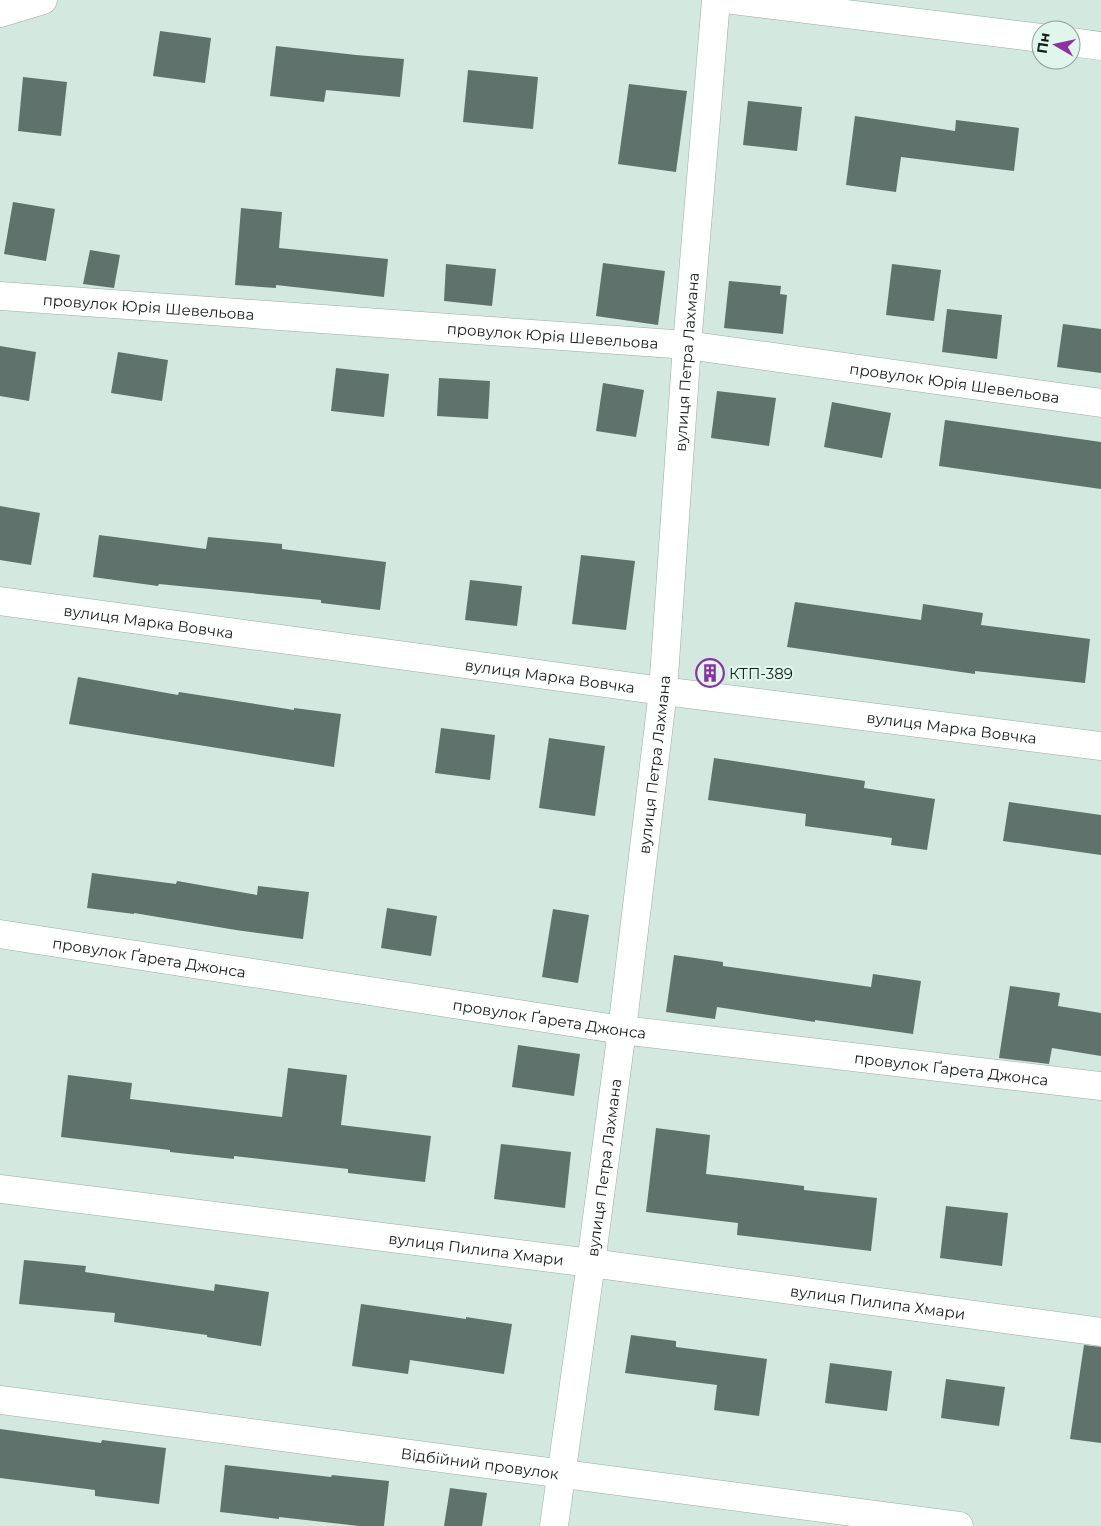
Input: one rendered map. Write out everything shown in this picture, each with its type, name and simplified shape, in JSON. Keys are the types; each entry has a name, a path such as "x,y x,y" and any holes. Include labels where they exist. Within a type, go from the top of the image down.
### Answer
{"street":[{"path":"0,13 43,0"},
{"name":"вулиця Петра Лахмана","path":"554,1526 622,1030 663,691 687,345 716,0"},
{"path":"733,0 1031,37"},
{"path":"1081,43 1101,46"},
{"name":"провулок Юрія Шевельова","path":"0,296 687,345 1101,403"},
{"name":"вулиця Марка Вовчка","path":"0,601 663,691 1101,746"},
{"name":"провулок Ґарета Джонса","path":"0,934 622,1030 1101,1086"},
{"name":"вулиця Пилипа Хмари","path":"0,1189 591,1263 1101,1332"},
{"name":"Відбійний провулок","path":"0,1400 959,1526"}],"building":[{"path":"160,31 211,38 205,83 153,76"},
{"path":"276,46 404,59 400,97 326,90 324,102 270,96"},
{"path":"468,70 538,77 533,129 463,122"},
{"path":"23,77 67,82 61,136 18,131"},
{"path":"629,84 687,91 676,172 618,164"},
{"path":"748,101 802,107 797,151 743,145"},
{"path":"855,116 955,131 956,120 1019,128 1014,171 901,157 896,192 846,185"},
{"path":"13,202 55,209 46,261 4,254"},
{"path":"241,208 282,212 279,248 388,259 384,297 276,285 276,288 235,285"},
{"path":"90,250 120,255 114,288 83,284"},
{"path":"603,263 665,271 658,325 596,316"},
{"path":"446,264 496,269 492,306 444,301"},
{"path":"892,264 941,270 934,321 886,315"},
{"path":"729,281 781,286 780,294 787,295 783,334 724,328"},
{"path":"947,309 1002,315 997,359 942,352"},
{"path":"1063,324 1101,329 1101,373 1057,367"},
{"path":"0,346 36,352 29,401 0,396"},
{"path":"118,352 168,360 162,401 111,393"},
{"path":"336,368 389,374 384,417 331,411"},
{"path":"439,378 490,381 488,419 437,416"},
{"path":"603,383 644,390 636,437 596,431"},
{"path":"717,391 776,398 769,446 711,438"},
{"path":"832,402 891,413 882,458 824,447"},
{"path":"945,420 1101,442 1101,489 939,466"},
{"path":"0,506 40,513 31,565 0,560"},
{"path":"99,535 206,549 208,537 282,544 282,549 386,562 380,610 321,603 321,600 159,584 158,586 93,577"},
{"path":"581,555 635,561 626,630 572,624"},
{"path":"470,580 522,586 517,626 465,620"},
{"path":"795,602 921,620 923,604 983,613 981,625 1090,639 1085,683 975,671 975,674 787,647"},
{"path":"78,677 178,695 179,692 294,710 294,708 341,714 334,767 69,724"},
{"path":"441,728 495,735 490,780 435,773"},
{"path":"549,738 605,746 595,816 539,808"},
{"path":"714,758 865,781 864,788 935,799 927,850 891,845 892,838 805,826 806,814 708,800"},
{"path":"1009,802 1101,815 1101,855 1003,841"},
{"path":"92,873 176,884 177,881 257,895 258,886 309,892 303,939 134,913 87,908"},
{"path":"387,908 437,916 431,956 381,948"},
{"path":"553,909 589,915 578,983 542,977"},
{"path":"674,955 723,962 723,966 871,987 873,974 921,981 913,1034 717,1007 715,1019 666,1012"},
{"path":"1010,986 1060,993 1058,1006 1101,1013 1101,1056 1052,1048 1049,1064 999,1058"},
{"path":"518,1045 580,1054 574,1096 512,1087"},
{"path":"288,1068 347,1075 341,1125 431,1136 425,1182 348,1173 348,1169 234,1156 234,1159 170,1152 170,1150 61,1137 68,1075 132,1083 130,1099 282,1117"},
{"path":"656,1128 710,1135 706,1174 804,1186 804,1190 877,1198 871,1251 737,1235 738,1223 646,1212"},
{"path":"501,1144 571,1152 565,1208 494,1199"},
{"path":"946,1206 1008,1213 1002,1266 940,1258"},
{"path":"24,1260 86,1266 85,1272 214,1291 215,1284 269,1292 261,1346 207,1337 207,1335 114,1322 115,1313 19,1304"},
{"path":"361,1304 512,1324 504,1374 410,1360 408,1374 352,1366"},
{"path":"631,1335 676,1341 676,1347 767,1359 759,1416 714,1410 717,1385 625,1373"},
{"path":"1084,1345 1101,1347 1101,1443 1070,1439"},
{"path":"830,1363 892,1371 887,1411 825,1403"},
{"path":"946,1379 1005,1387 999,1426 941,1418"},
{"path":"0,1429 101,1443 102,1440 166,1448 159,1504 95,1496 95,1490 0,1478"},
{"path":"225,1465 331,1477 332,1475 389,1481 384,1526 359,1526 220,1512"},
{"path":"450,1488 487,1493 482,1526 444,1526"}],"place":[{"name":"КТП-389","path":"710,673"}]}
